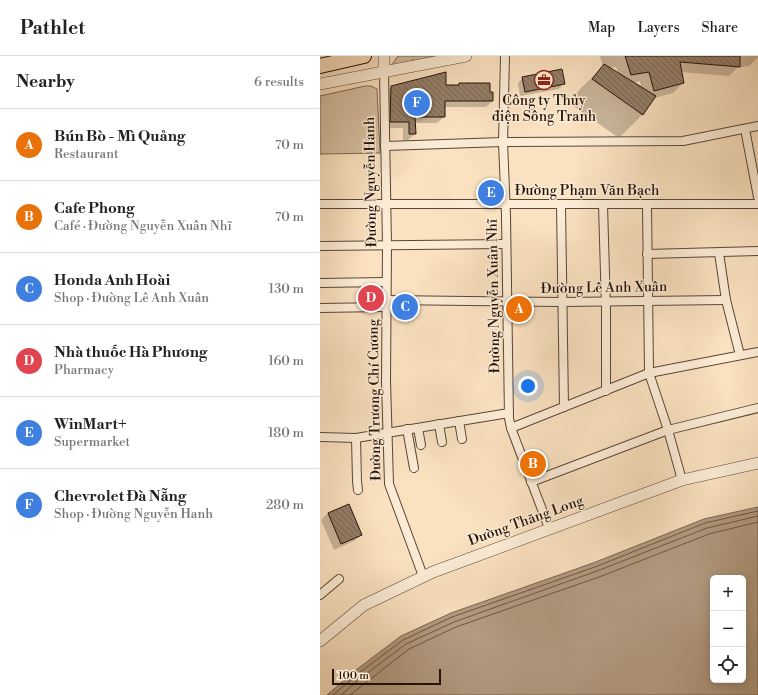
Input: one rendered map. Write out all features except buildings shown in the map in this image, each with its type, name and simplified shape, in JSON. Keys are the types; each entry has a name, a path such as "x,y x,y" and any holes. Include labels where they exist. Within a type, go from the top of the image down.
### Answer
{"highway":[{"path":"320,66 364,56"},
{"path":"320,74 337,63"}],"street":[{"name":"Đường Nguyễn Hanh","path":"384,56 387,246 386,304"},
{"path":"320,84 466,56"},
{"name":"Đường Nguyễn Xuân Nhĩ","path":"505,56 503,142 506,204 509,413 511,428 549,528"},
{"path":"385,146 503,142 683,141 758,126"},
{"path":"745,129 758,197"},
{"name":"Đường Phạm Văn Bạch","path":"320,204 758,204"},
{"path":"647,204 648,373 668,430 682,480"},
{"path":"561,205 564,407"},
{"path":"603,205 606,301 606,391"},
{"path":"320,246 506,244"},
{"path":"647,254 758,251"},
{"path":"719,253 726,300 740,355"},
{"path":"320,283 386,282"},
{"name":"Đường Lê Anh Xuân","path":"386,304 726,300"},
{"name":"Đường Trương Chí Cương","path":"320,308 386,304 389,484 423,576"},
{"path":"511,428 648,373 758,352"},
{"path":"531,482 668,430 758,408"},
{"path":"320,437 356,438 509,413"},
{"path":"459,422 462,439"},
{"path":"439,424 442,442"},
{"path":"418,428 421,445"},
{"path":"407,429 414,468"},
{"path":"356,438 356,481 358,490"},
{"name":"Đường Thăng Long","path":"320,641 364,605 423,576 549,528 682,480 758,463"},
{"path":"320,595 339,579"}],"green space":[{"path":"398,56 439,56 391,66"},
{"path":"371,86 377,89 380,153 320,154 320,96"}],"water":[{"path":"758,507 758,695 327,695 356,670 401,636 451,613 593,563 704,519"}],"place":[{"name":"Công ty Thủy điện Sông Tranh","path":"544,80"},
{"name":"Chevrolet Đà Nẵng","path":"417,103"},
{"name":"WinMart+","path":"491,193"},
{"name":"Nhà thuốc Hà Phương","path":"371,298"},
{"name":"Honda Anh Hoài","path":"405,307"},
{"name":"Bún Bò - Mì Quảng","path":"519,309"},
{"name":"Cafe Phong","path":"533,464"}]}
